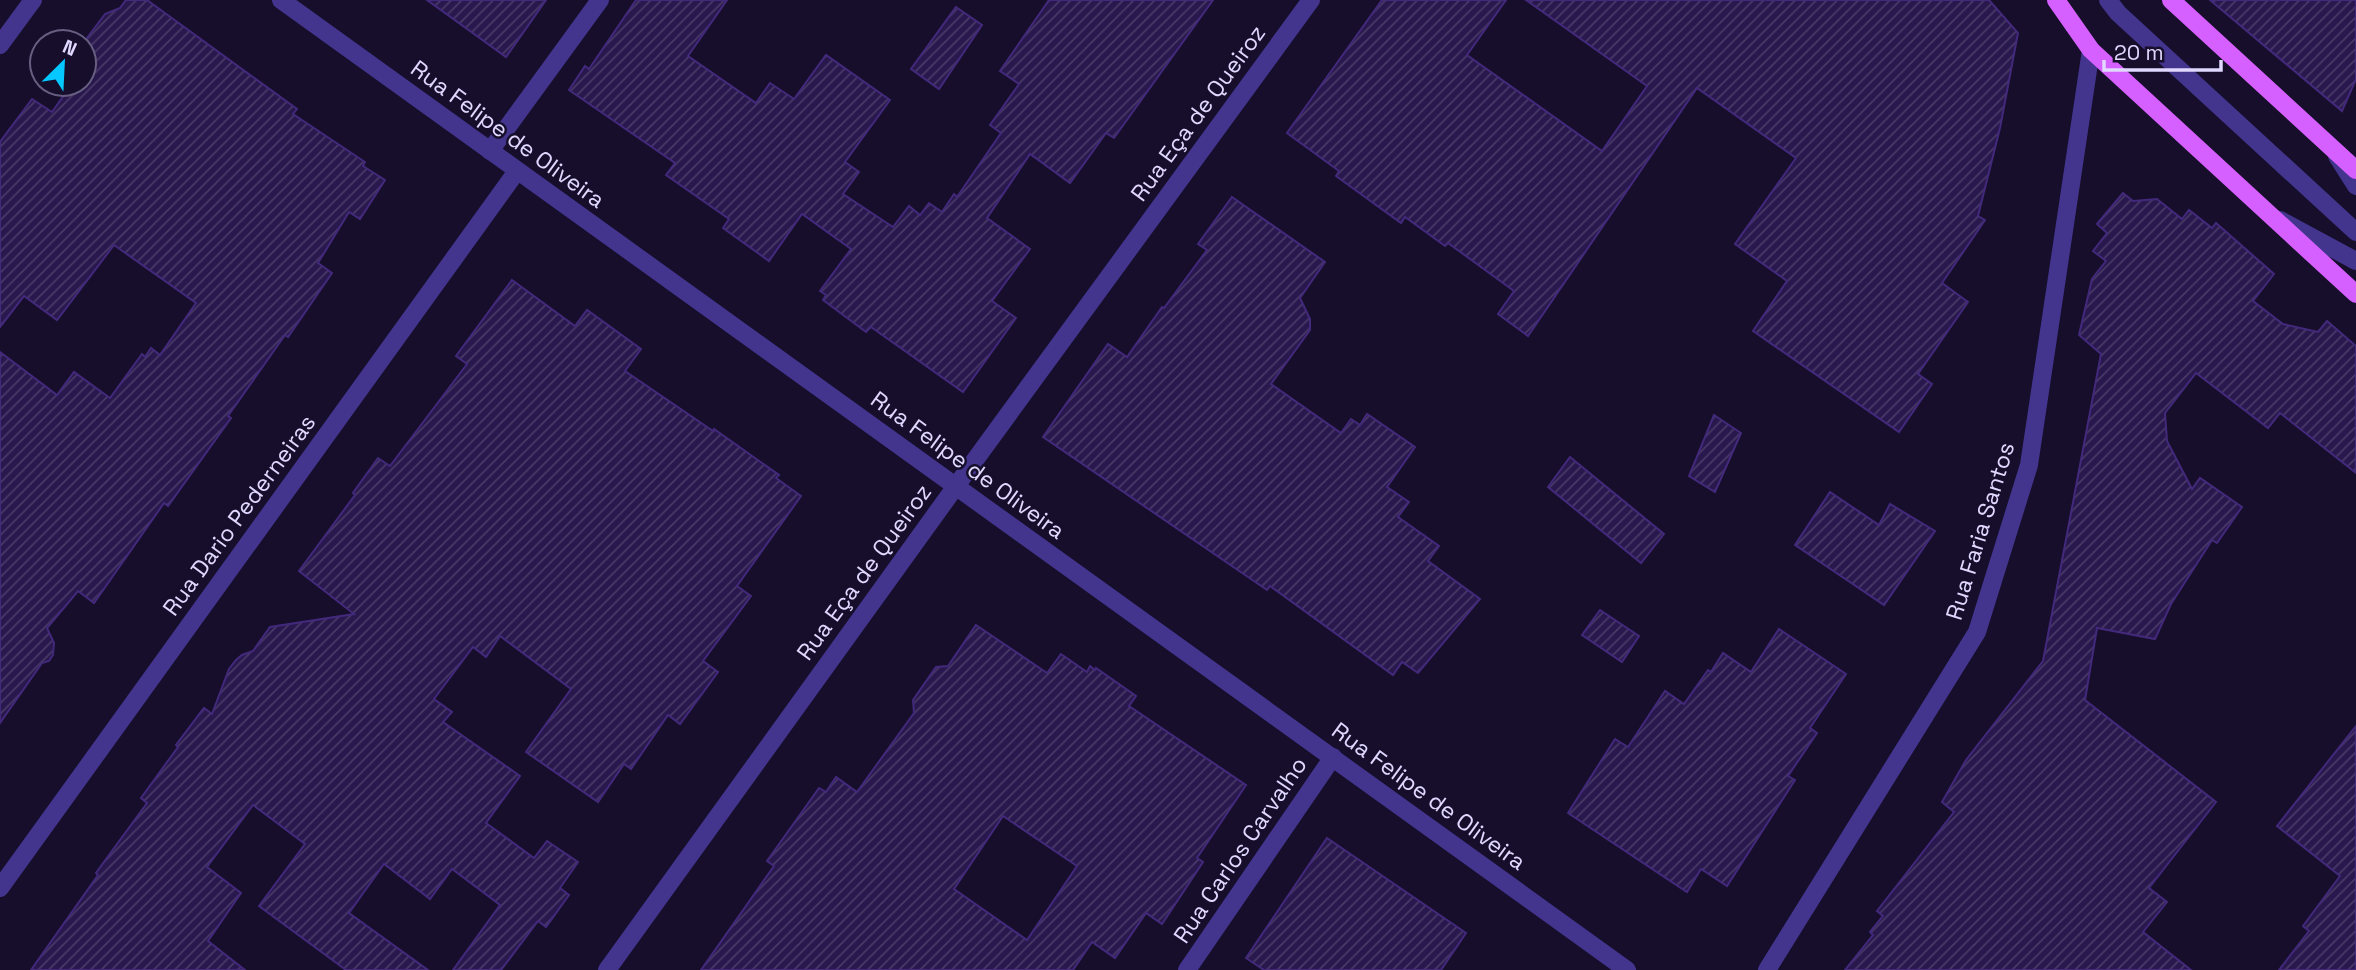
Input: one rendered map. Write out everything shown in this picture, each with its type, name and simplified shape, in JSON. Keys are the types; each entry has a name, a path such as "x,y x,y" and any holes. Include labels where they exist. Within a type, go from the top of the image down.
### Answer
{"main road":[{"path":"2056,0 2091,50 2356,293"},
{"path":"2171,0 2356,170"}],"street":[{"path":"0,45 33,0"},
{"name":"Rua Felipe de Oliveira","path":"281,0 1627,970"},
{"path":"490,151 600,0"},
{"name":"Rua Eça de Queiroz","path":"607,970 1311,0"},
{"path":"2108,0 2118,13 2356,232"},
{"name":"Rua Faria Santos","path":"1767,970 1977,632 2029,465 2091,50"},
{"path":"2332,149 2356,186"},
{"name":"Rua Dario Pederneiras","path":"0,888 517,171"},
{"path":"2270,215 2356,261"},
{"name":"Rua Carlos Carvalho","path":"1187,970 1333,757"}],"building":[{"path":"126,0 147,0 297,109 293,114 365,162 363,166 385,180 360,219 349,212 318,263 332,273 288,337 285,335 228,416 231,418 168,506 164,503 94,603 78,591 47,628 54,643 53,655 49,661 42,663 0,723 0,352 57,395 74,372 110,398 142,354 145,357 151,348 160,355 196,303 114,245 57,320 24,296 0,327 0,142 32,99 52,112 62,98 98,98 98,28 94,28 105,14 120,8"},
{"path":"427,0 546,0 506,57"},
{"path":"636,0 727,0 688,56 756,103 770,83 794,99 826,55 890,100 845,162 859,172 843,194 893,227 909,206 920,215 929,203 942,212 954,194 957,197 1001,133 990,125 1019,84 1000,71 1049,0 1213,0 1114,138 1106,133 1070,183 1030,154 987,218 1030,249 992,301 1016,318 963,392 871,327 866,332 823,300 826,295 820,291 851,249 802,214 769,261 723,228 729,219 666,175 675,163 569,90 585,66 589,69"},
{"path":"1382,0 1506,0 1467,55 1602,151 1647,86 1526,0 1989,0 2018,33 2000,128 1978,216 1985,220 1942,283 1968,302 1918,374 1932,384 1899,432 1753,331 1787,281 1735,244 1796,158 1697,88 1528,336 1498,314 1514,291 1448,243 1445,246 1405,217 1401,223 1336,176 1339,171 1287,133"},
{"path":"2210,0 2356,0 2356,79 2342,111"},
{"path":"956,7 982,25 939,89 911,69"},
{"path":"2123,193 2133,201 2157,199 2182,219 2189,210 2212,228 2216,223 2274,274 2253,301 2283,324 2318,332 2327,321 2356,346 2356,473 2280,413 2268,428 2196,373 2165,413 2167,441 2192,489 2200,478 2242,507 2217,543 2212,540 2171,604 2155,639 2097,628 2085,700 2216,802 2149,888 2167,902 2143,932 2191,970 1845,970 1873,935 1870,932 1883,916 1877,911 1954,812 1942,802 1966,760 2043,661 2101,354 2079,335 2092,279 2106,261 2093,251 2107,233 2097,224"},
{"path":"1232,197 1325,262 1300,298 1310,319 1310,330 1271,384 1341,433 1351,419 1360,425 1367,414 1415,447 1387,487 1409,502 1398,517 1439,546 1428,561 1480,599 1418,673 1402,662 1393,675 1270,586 1267,590 1043,437 1108,344 1127,357 1207,250 1198,244"},
{"path":"512,280 575,326 587,310 641,349 625,371 779,475 776,478 801,496 737,586 751,596 703,661 718,672 680,724 668,715 631,769 624,764 598,802 526,752 571,689 500,636 486,657 473,647 434,699 452,712 443,722 520,776 486,823 534,858 547,841 578,862 560,888 569,895 546,927 538,921 501,970 453,970 500,905 452,869 430,899 384,864 349,913 428,970 346,970 259,906 305,844 253,805 207,867 241,893 208,941 245,970 31,970 147,803 141,798 178,747 176,745 204,708 212,714 229,669 236,660 253,651 270,627 354,614 299,571 355,495 353,493 378,458 390,466 467,364 456,356"},
{"path":"1714,415 1741,433 1715,492 1689,476"},
{"path":"1570,457 1664,534 1641,563 1548,487"},
{"path":"1830,492 1879,525 1890,504 1935,531 1884,605 1795,545"},
{"path":"1600,610 1639,636 1622,662 1582,635"},
{"path":"976,625 1047,673 1061,654 1087,672 1090,666 1095,670 1096,668 1136,696 1129,706 1246,785 1197,858 1203,862 1162,924 1146,913 1115,958 1092,942 1073,970 701,970 774,866 767,861 819,788 826,792 836,777 857,792 914,713 913,700 936,667 948,666","holes":["1003,816 1077,866 1027,940 954,889"]},
{"path":"1779,629 1846,674 1810,728 1817,733 1788,776 1795,780 1727,886 1701,869 1687,892 1568,813 1615,739 1628,747 1665,691 1684,704 1723,653 1751,672"},
{"path":"2356,726 2356,970 2279,970 2309,931 2303,926 2340,876 2277,826"},
{"path":"1327,838 1466,933 1441,970 1264,970 1246,958"}]}
